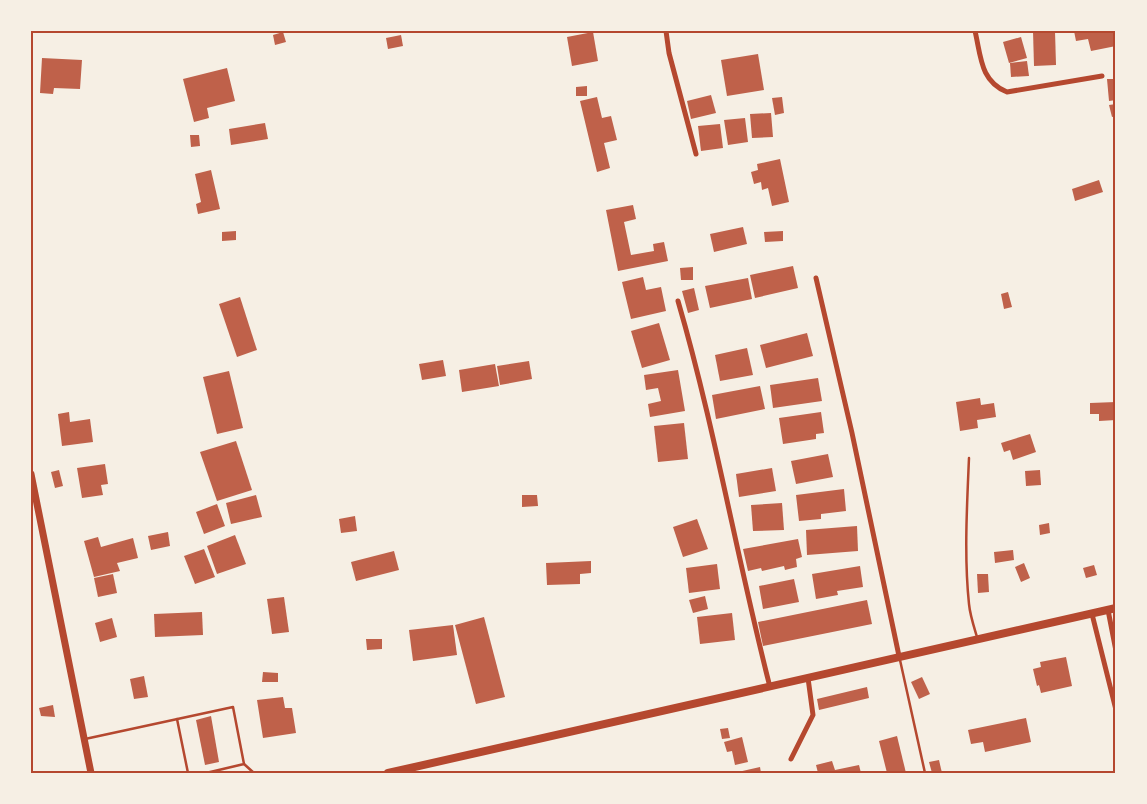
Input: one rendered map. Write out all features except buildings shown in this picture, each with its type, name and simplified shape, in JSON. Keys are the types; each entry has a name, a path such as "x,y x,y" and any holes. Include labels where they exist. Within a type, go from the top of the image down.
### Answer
{"main road":[{"path":"390,773 1112,609"}],"street":[{"path":"666,31 669,53 696,154"},
{"path":"975,31 985,72 989,80 998,88 1007,92 1102,76"},
{"path":"816,278 852,433 899,656"},
{"path":"678,301 700,379 770,687"},
{"path":"31,474 91,773"},
{"path":"1112,609 1116,651"},
{"path":"1092,614 1116,710"},
{"path":"791,758 812,715 808,678"}],"lane":[{"path":"969,458 967,510 968,586 969,606 978,639"},
{"path":"899,656 925,773"},
{"path":"84,739 233,707 244,764 254,773"},
{"path":"177,719 188,773"},
{"path":"206,773 244,764"}]}
